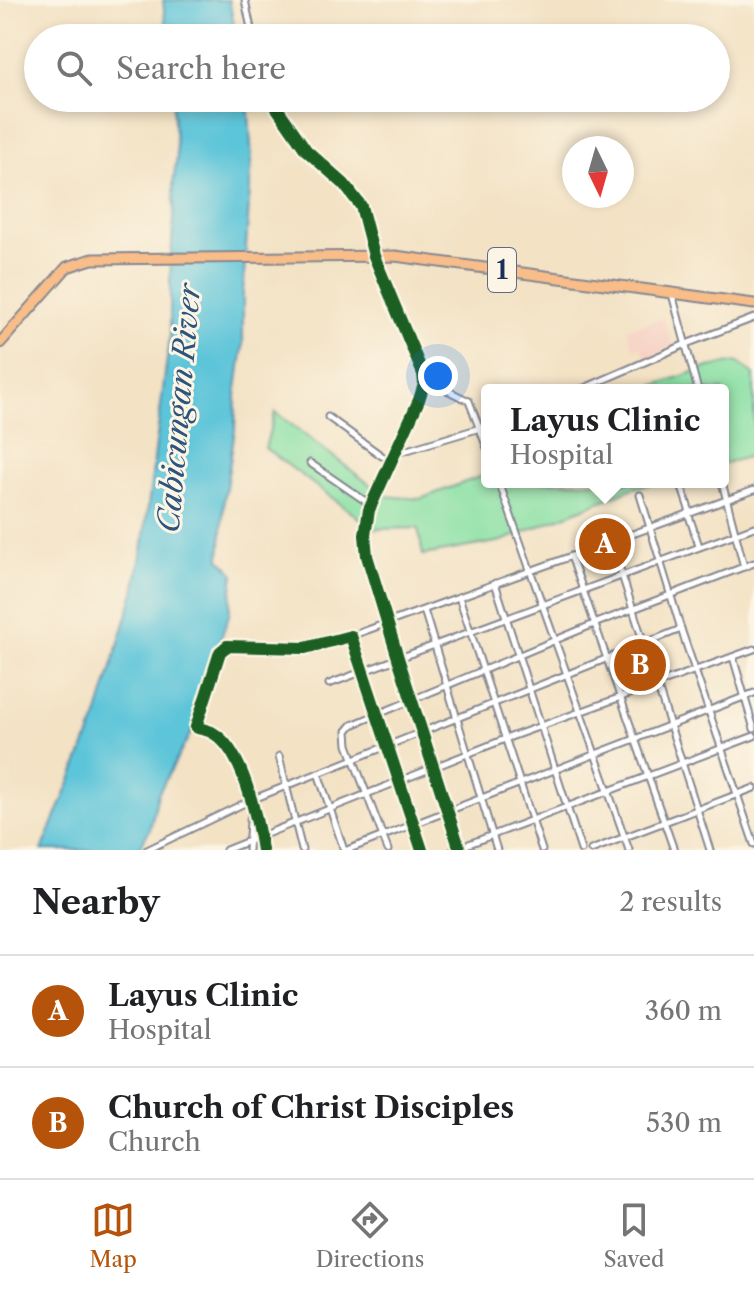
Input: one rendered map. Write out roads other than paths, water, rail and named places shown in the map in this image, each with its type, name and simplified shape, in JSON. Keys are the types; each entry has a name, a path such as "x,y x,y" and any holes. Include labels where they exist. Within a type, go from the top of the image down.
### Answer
{"highway":[{"name":"1","path":"0,343 67,267 92,259 395,256 754,304"}],"street":[{"path":"245,0 250,24"},
{"path":"280,112 306,150 354,195 365,216 374,256 424,379 419,400 371,505 365,535 367,556 457,849 754,736"},
{"path":"672,293 696,384"},
{"path":"594,384 754,318"},
{"path":"424,379 443,390 465,397 481,422"},
{"path":"328,417 382,456 393,457 481,428"},
{"path":"310,463 371,505"},
{"path":"501,488 629,850"},
{"path":"682,488 699,546"},
{"path":"724,488 744,567"},
{"path":"262,850 244,778 228,749 212,732 196,729 195,725 221,649 251,645 305,648 351,636 754,490"},
{"path":"640,495 681,629 754,844"},
{"path":"329,684 754,527"},
{"path":"611,541 710,850"},
{"path":"571,556 674,850"},
{"path":"388,850 347,741 348,729 352,725 594,624 754,563"},
{"path":"495,583 581,850"},
{"path":"459,597 542,850"},
{"path":"424,610 497,850"},
{"path":"147,850 287,785 681,629"},
{"path":"351,636 422,850"},
{"path":"226,850 540,725 754,649"},
{"path":"733,657 754,729"},
{"path":"318,773 346,850 754,693"},
{"path":"279,756 302,850"},
{"path":"591,850 754,788"},
{"path":"248,850 251,802"}],"water":[{"path":"163,0 229,0 234,24 166,24"},
{"name":"Cabicungan River","path":"173,112 249,112 252,160 243,292 243,346 220,559 234,573 229,615 209,671 199,718 158,794 150,829 138,850 42,850 97,717 134,592 170,335 173,183 177,156"}],"place":[{"name":"Layus Clinic","path":"605,544"},
{"name":"Church of Christ Disciples","path":"640,665"}]}
